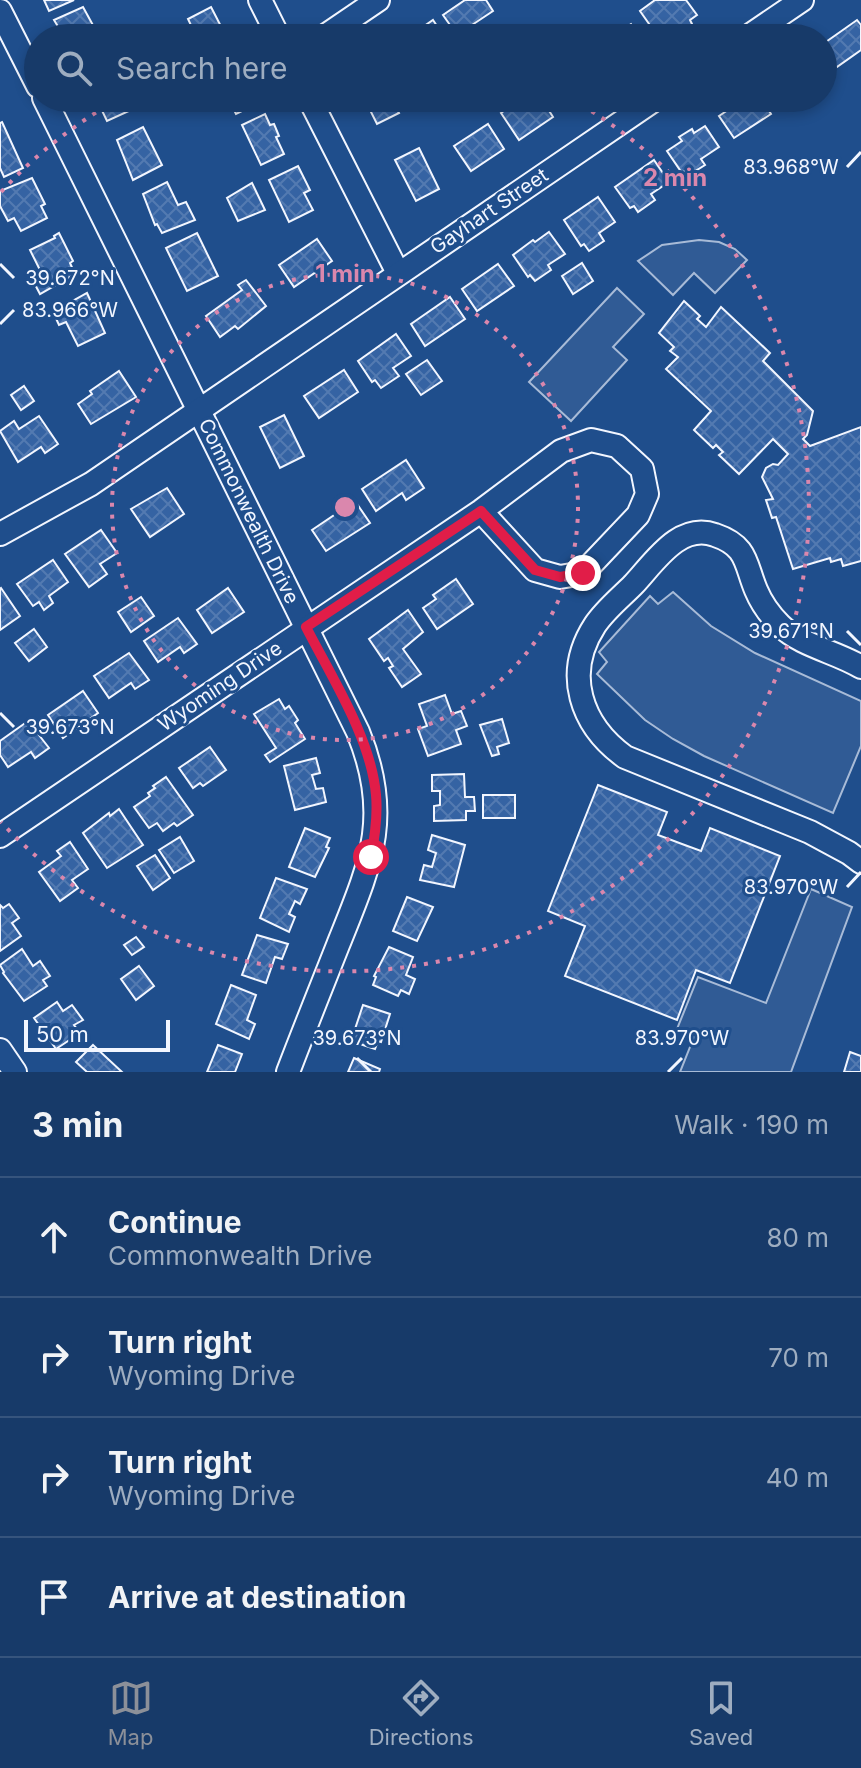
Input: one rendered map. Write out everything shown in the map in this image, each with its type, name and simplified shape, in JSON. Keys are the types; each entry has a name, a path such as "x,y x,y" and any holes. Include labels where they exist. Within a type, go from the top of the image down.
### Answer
{"street":[{"path":"260,0 272,24"},
{"path":"343,24 378,0"},
{"path":"767,24 802,0"},
{"path":"0,11 24,58"},
{"name":"Commonwealth Drive","path":"51,112 367,752 377,813 371,857 288,1072"},
{"path":"316,112 398,273"},
{"name":"Gayhart Street","path":"0,534 91,484 636,112"},
{"name":"Wyoming Drive","path":"0,836 481,511 561,451 591,440 617,446 642,469 647,494 638,515 583,573 560,577 535,570 481,511"},
{"path":"860,665 782,627 757,593 745,554 714,534 692,533 671,543 598,621 583,648 578,677 582,702 592,726 625,757 810,832 861,862"},
{"path":"0,1050 15,1072"}],"shaded area":[{"path":"699,240 719,242 735,249 747,260 715,293 694,273 673,295 638,261 662,245"},
{"path":"617,288 644,314 613,347 627,360 571,421 529,382"},
{"path":"673,592 711,626 755,653 861,701 861,746 833,813 704,756 673,739 645,720 597,674 607,662 599,652 650,596 658,604"},
{"path":"811,889 852,907 791,1072 680,1072 694,1037 677,1029 698,977 766,1003"}],"building":[{"path":"44,0 74,0 49,11"},
{"path":"465,0 486,0 493,11 474,24 449,24 443,15"},
{"path":"655,0 686,0 697,15 690,20 692,24 649,24 640,11"},
{"path":"83,7 92,24 56,24 54,20"},
{"path":"211,7 220,24 190,24 188,19"},
{"path":"857,20 861,25 861,50 837,67 837,34"},
{"path":"103,112 127,112 107,121"},
{"path":"371,112 399,113 377,124"},
{"path":"550,112 553,117 519,140 501,113"},
{"path":"725,112 771,114 734,138 719,116"},
{"path":"265,114 270,125 274,124 284,154 261,165 242,125"},
{"path":"2,122 23,168 4,177 0,168"},
{"path":"488,124 504,149 471,171 454,146"},
{"path":"705,126 719,147 701,159 705,165 692,173 689,168 682,173 667,151 682,141 679,137"},
{"path":"143,127 162,165 133,180 117,140"},
{"path":"419,148 439,189 416,201 395,160"},
{"path":"654,160 669,182 651,194 655,200 638,212 634,206 630,208 615,187"},
{"path":"298,166 310,190 304,193 313,210 289,222 269,180"},
{"path":"32,178 45,204 41,206 47,218 21,231 14,218 8,221 0,206 0,191"},
{"path":"167,182 178,205 186,202 195,220 162,233 155,225 143,194"},
{"path":"252,183 265,210 238,221 227,198"},
{"path":"598,197 615,222 599,233 604,241 589,251 584,244 581,246 564,220"},
{"path":"549,232 565,254 548,265 551,270 535,281 530,275 528,277 513,255"},
{"path":"59,233 73,261 70,263 75,274 40,294 31,277 41,272 30,250"},
{"path":"197,233 218,276 187,291 166,248"},
{"path":"317,239 332,261 294,287 279,265"},
{"path":"582,263 593,281 573,294 562,276"},
{"path":"498,264 514,286 477,311 462,289"},
{"path":"246,280 266,306 238,329 235,326 220,337 206,316 242,290 238,285"},
{"path":"87,293 105,333 78,346 66,322 59,325 53,312"},
{"path":"450,297 465,319 425,346 411,324"},
{"path":"684,301 700,316 697,319 706,327 721,307 770,353 763,361 813,411 807,435 803,439 810,446 861,427 861,561 843,566 841,559 831,562 830,558 793,569 776,517 772,518 766,500 773,499 762,477 766,468 778,465 788,454 773,439 739,474 719,455 723,452 716,445 713,448 694,430 711,411 666,369 678,357 670,351 674,347 659,333"},
{"path":"396,334 411,356 393,368 399,376 381,388 375,380 372,382 358,361"},
{"path":"427,360 442,381 421,395 406,374"},
{"path":"344,370 358,392 319,418 304,396"},
{"path":"119,371 136,397 91,424 78,404 92,394 90,391"},
{"path":"24,386 34,401 21,410 11,395"},
{"path":"284,415 304,456 280,468 260,427"},
{"path":"39,416 58,444 45,453 41,447 18,462 0,431 14,421 19,429"},
{"path":"406,460 424,488 406,500 402,493 376,511 362,489"},
{"path":"167,488 184,514 150,537 131,509"},
{"path":"355,501 370,523 326,551 312,530"},
{"path":"101,530 117,553 100,564 107,574 89,587 65,554"},
{"path":"53,560 68,582 49,596 53,603 44,610 39,602 33,606 17,584"},
{"path":"456,579 473,604 437,629 423,608 436,599 433,595"},
{"path":"228,588 244,612 212,633 197,610"},
{"path":"0,589 20,616 0,630"},
{"path":"141,597 154,616 131,632 118,612"},
{"path":"408,610 423,632 403,649 421,674 402,687 389,668 393,666 388,658 384,661 369,639"},
{"path":"178,618 197,644 184,653 180,647 158,662 144,641"},
{"path":"34,629 47,647 29,661 15,643"},
{"path":"129,653 149,680 135,689 131,683 109,698 94,676"},
{"path":"83,691 98,713 63,738 48,715"},
{"path":"445,695 452,714 461,711 467,726 456,730 461,744 428,756 418,729 427,726 419,704"},
{"path":"279,699 285,709 289,706 305,739 270,762 265,755 276,748 254,714"},
{"path":"502,719 509,743 497,747 499,754 492,756 480,725"},
{"path":"28,721 49,748 35,758 31,752 8,767 0,755 0,741"},
{"path":"210,747 226,770 203,786 200,783 193,788 179,768"},
{"path":"316,758 320,773 312,775 316,789 323,788 326,802 295,810 284,766"},
{"path":"464,774 465,797 474,797 475,811 466,811 466,820 434,821 434,806 440,805 440,791 432,791 432,775"},
{"path":"166,777 193,815 163,831 157,823 149,828 134,807 150,796 148,793 155,788 153,786"},
{"path":"598,785 667,812 658,835 701,851 710,828 780,856 730,983 696,970 677,1020 565,976 585,926 548,911"},
{"path":"483,795 515,795 515,818 483,818"},
{"path":"119,809 143,845 107,868 83,833"},
{"path":"305,828 330,838 326,847 329,848 315,877 289,867"},
{"path":"432,835 465,845 454,887 420,880 424,865 432,867 436,853 428,850"},
{"path":"180,837 194,861 174,873 159,850"},
{"path":"70,842 88,869 72,880 78,888 60,901 39,872 61,856 57,851"},
{"path":"155,855 170,878 153,890 137,866"},
{"path":"276,878 307,889 300,904 295,901 289,914 295,917 289,932 260,918"},
{"path":"407,897 433,907 417,941 393,931"},
{"path":"9,904 19,918 12,923 21,936 0,951 0,905 3,908"},
{"path":"257,935 288,944 282,959 275,957 266,983 242,975"},
{"path":"136,937 144,947 132,955 124,945"},
{"path":"389,947 413,957 406,975 415,979 409,994 401,990 398,996 373,985 374,976"},
{"path":"22,949 33,966 40,961 50,976 43,980 47,986 24,1001 0,965"},
{"path":"139,966 154,986 136,1000 121,979"},
{"path":"231,985 256,995 247,1020 255,1024 249,1039 216,1024"},
{"path":"57,1002 63,1011 72,1005 83,1020 74,1025 80,1033 56,1049 34,1018"},
{"path":"363,1005 390,1014 381,1042 378,1041 375,1049 351,1041"},
{"path":"93,1045 122,1072 87,1072 76,1062"},
{"path":"218,1045 242,1054 235,1072 207,1072"},
{"path":"850,1052 861,1056 861,1072 844,1072"},
{"path":"354,1058 380,1069 379,1072 348,1072"}],"route":[{"path":"371,857 377,813 367,752 306,627 481,511 535,570 560,577 583,573"}]}
